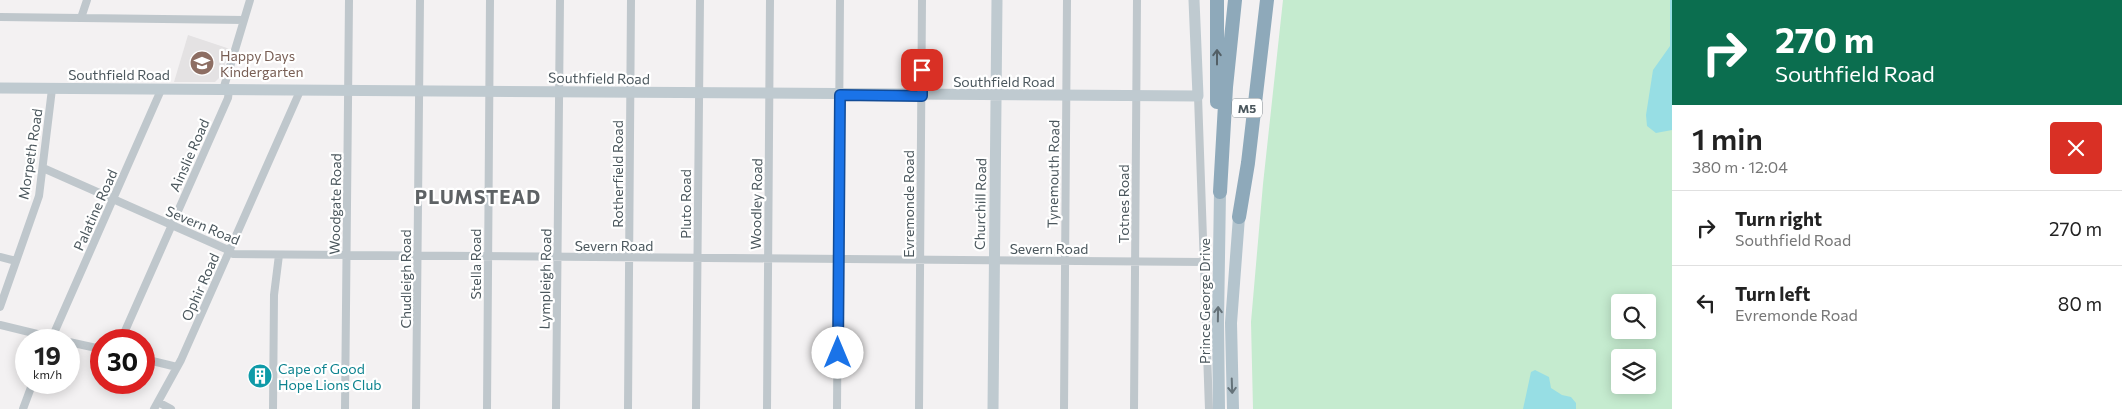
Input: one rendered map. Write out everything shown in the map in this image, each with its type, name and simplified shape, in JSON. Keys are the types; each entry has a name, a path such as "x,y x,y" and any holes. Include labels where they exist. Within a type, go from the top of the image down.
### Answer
{"highway":[{"path":"1217,0 1217,178 1220,192"},
{"name":"M5","path":"1220,192 1226,95 1235,0"},
{"name":"M5","path":"1239,217 1248,88 1257,0"},
{"path":"1239,217 1248,163 1267,0"}],"main road":[{"name":"Prince George Drive","path":"1219,409 1220,192"},
{"name":"Prince George Drive","path":"1233,409 1231,323 1239,217"}],"street":[{"path":"81,18 87,0"},
{"name":"Ainslie Road","path":"126,329 228,98 226,90 250,0"},
{"name":"Woodgate Road","path":"346,409 349,0"},
{"name":"Chudleigh Road","path":"416,409 420,0"},
{"name":"Stella Road","path":"487,409 490,0"},
{"name":"Lympleigh Road","path":"556,409 560,0"},
{"name":"Rotherfield Road","path":"628,409 631,0"},
{"name":"Pluto Road","path":"696,409 700,0"},
{"name":"Woodley Road","path":"767,409 770,0"},
{"path":"837,409 840,0"},
{"name":"Evremonde Road","path":"919,409 922,0"},
{"name":"Churchill Road","path":"993,409 996,0"},
{"name":"Tynemouth Road","path":"1064,409 1067,0"},
{"name":"Totnes Road","path":"1134,409 1137,0"},
{"path":"1194,0 1209,409"},
{"path":"0,17 244,20"},
{"name":"Southfield Road","path":"0,88 922,96 1198,96"},
{"name":"Morpeth Road","path":"0,308 39,196 52,89"},
{"name":"Palatine Road","path":"55,329 161,90"},
{"name":"Ophir Road","path":"156,406 177,367 300,91"},
{"name":"Severn Road","path":"42,168 233,254 1204,262"},
{"path":"273,409 274,295 279,255"},
{"path":"0,257 16,261"},
{"path":"0,325 15,329"},
{"path":"155,362 177,367"},
{"path":"23,409 29,394"},
{"path":"156,406 171,409"}],"shaded area":[{"name":"Happy Days Kindergarten","path":"188,35 230,49 221,76 215,82 174,82"}],"green space":[{"path":"1283,0 1672,0 1672,409 1253,409 1251,322 1263,184"}],"water":[{"path":"1670,0 1672,0 1672,130 1656,133 1647,126 1646,115 1653,70 1670,46"},
{"path":"1535,370 1549,377 1551,388 1562,395 1571,397 1576,403 1576,409 1523,409 1531,372"}],"place":[{"name":"Happy Days Kindergarten","path":"202,63"},
{"name":"Cape of Good Hope Lions Club","path":"260,376"}],"district":[{"name":"PLUMSTEAD","path":"478,196"}],"route":[{"path":"838,353 840,95 922,96 922,70"}]}
